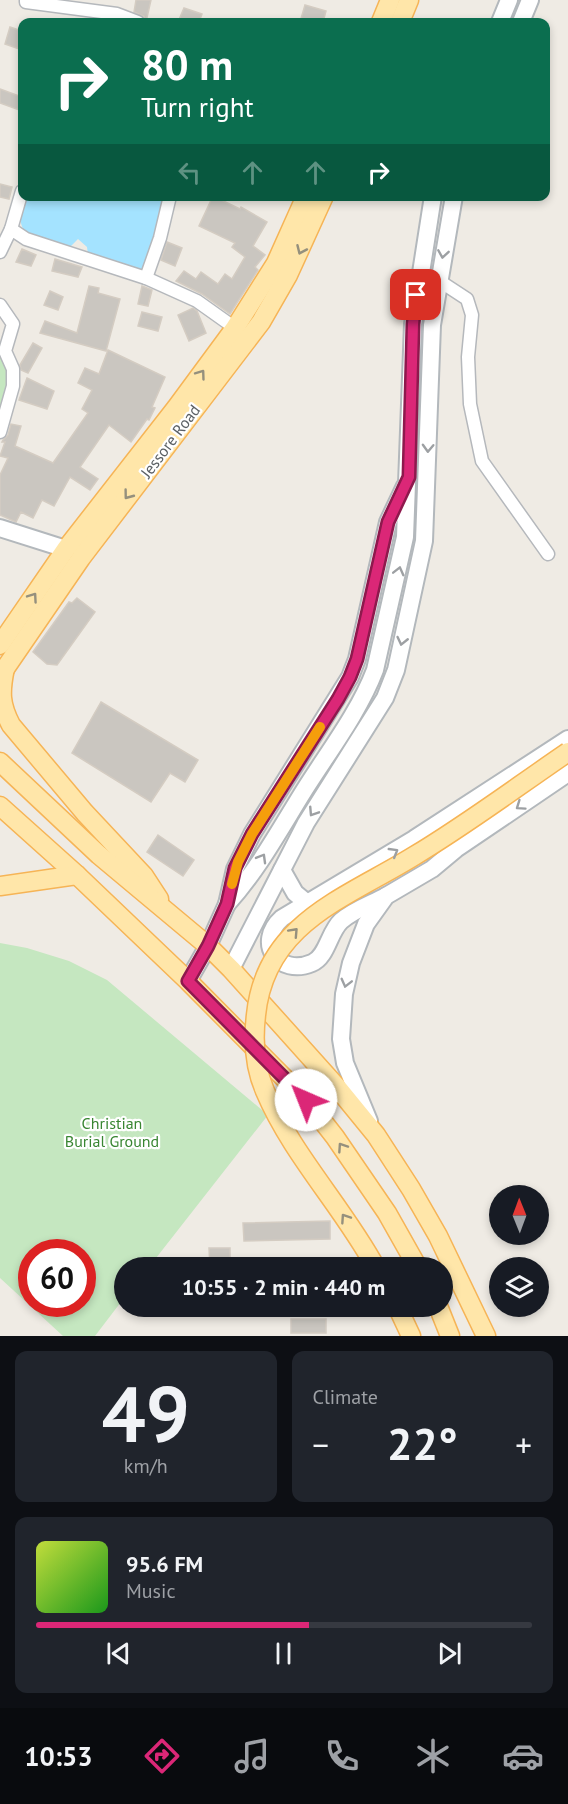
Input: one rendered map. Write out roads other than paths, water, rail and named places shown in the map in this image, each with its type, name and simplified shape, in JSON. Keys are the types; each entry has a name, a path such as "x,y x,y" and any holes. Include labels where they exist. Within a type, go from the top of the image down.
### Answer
{"main road":[{"path":"383,18 390,0"},
{"path":"402,18 410,0"},
{"name":"Jessore Road","path":"0,645 66,549 235,328 276,263 304,201"},
{"name":"Jessore Road","path":"3,672 81,558 261,322 294,265 322,201"},
{"path":"3,672 0,699 3,714 10,725 144,876 156,892 164,912"},
{"path":"369,1257 277,1117 264,1089 258,1068 254,1029 257,1005 264,980 273,959 283,944 309,919 336,899 414,856 568,752"},
{"path":"0,762 91,848 164,912 208,946 330,1079 376,1135 411,1190 438,1236 486,1336"},
{"path":"0,806 77,875 188,981 313,1109 387,1213 412,1257"},
{"path":"0,885 77,875"},
{"path":"402,1317 409,1331"},
{"path":"442,1317 450,1336"}],"street":[{"path":"26,0 26,2 117,14 128,18"},
{"path":"502,18 509,0"},
{"path":"523,18 530,0"},
{"path":"0,252 11,230 19,201"},
{"path":"146,278 160,238 169,201"},
{"path":"188,981 208,946 227,904 255,870 370,683 375,670 403,556 409,477 413,324 432,201"},
{"path":"231,969 306,823 385,698 396,669 424,541 432,325 453,201"},
{"path":"11,230 26,239 146,278 197,301 235,328"},
{"path":"438,280 467,298 472,315 468,357 470,404 482,461 548,554"},
{"path":"0,305 14,324 3,350 13,369 13,386 0,432"},
{"path":"0,528 66,549"},
{"path":"568,739 414,839 282,918 270,935 271,950 278,960 286,965 304,965 314,962 340,922 348,916 432,869 456,849 568,773"},
{"path":"282,870 296,893 308,903"},
{"path":"376,1135 345,1063 340,1039 344,993 360,937 366,924 386,896"}],"water":[{"path":"23,201 168,201 149,262 142,270 88,255 87,247 78,239 68,249 36,240 24,230 21,211"}],"park label":[{"name":"Christian Burial Ground","path":"112,1132"}]}
